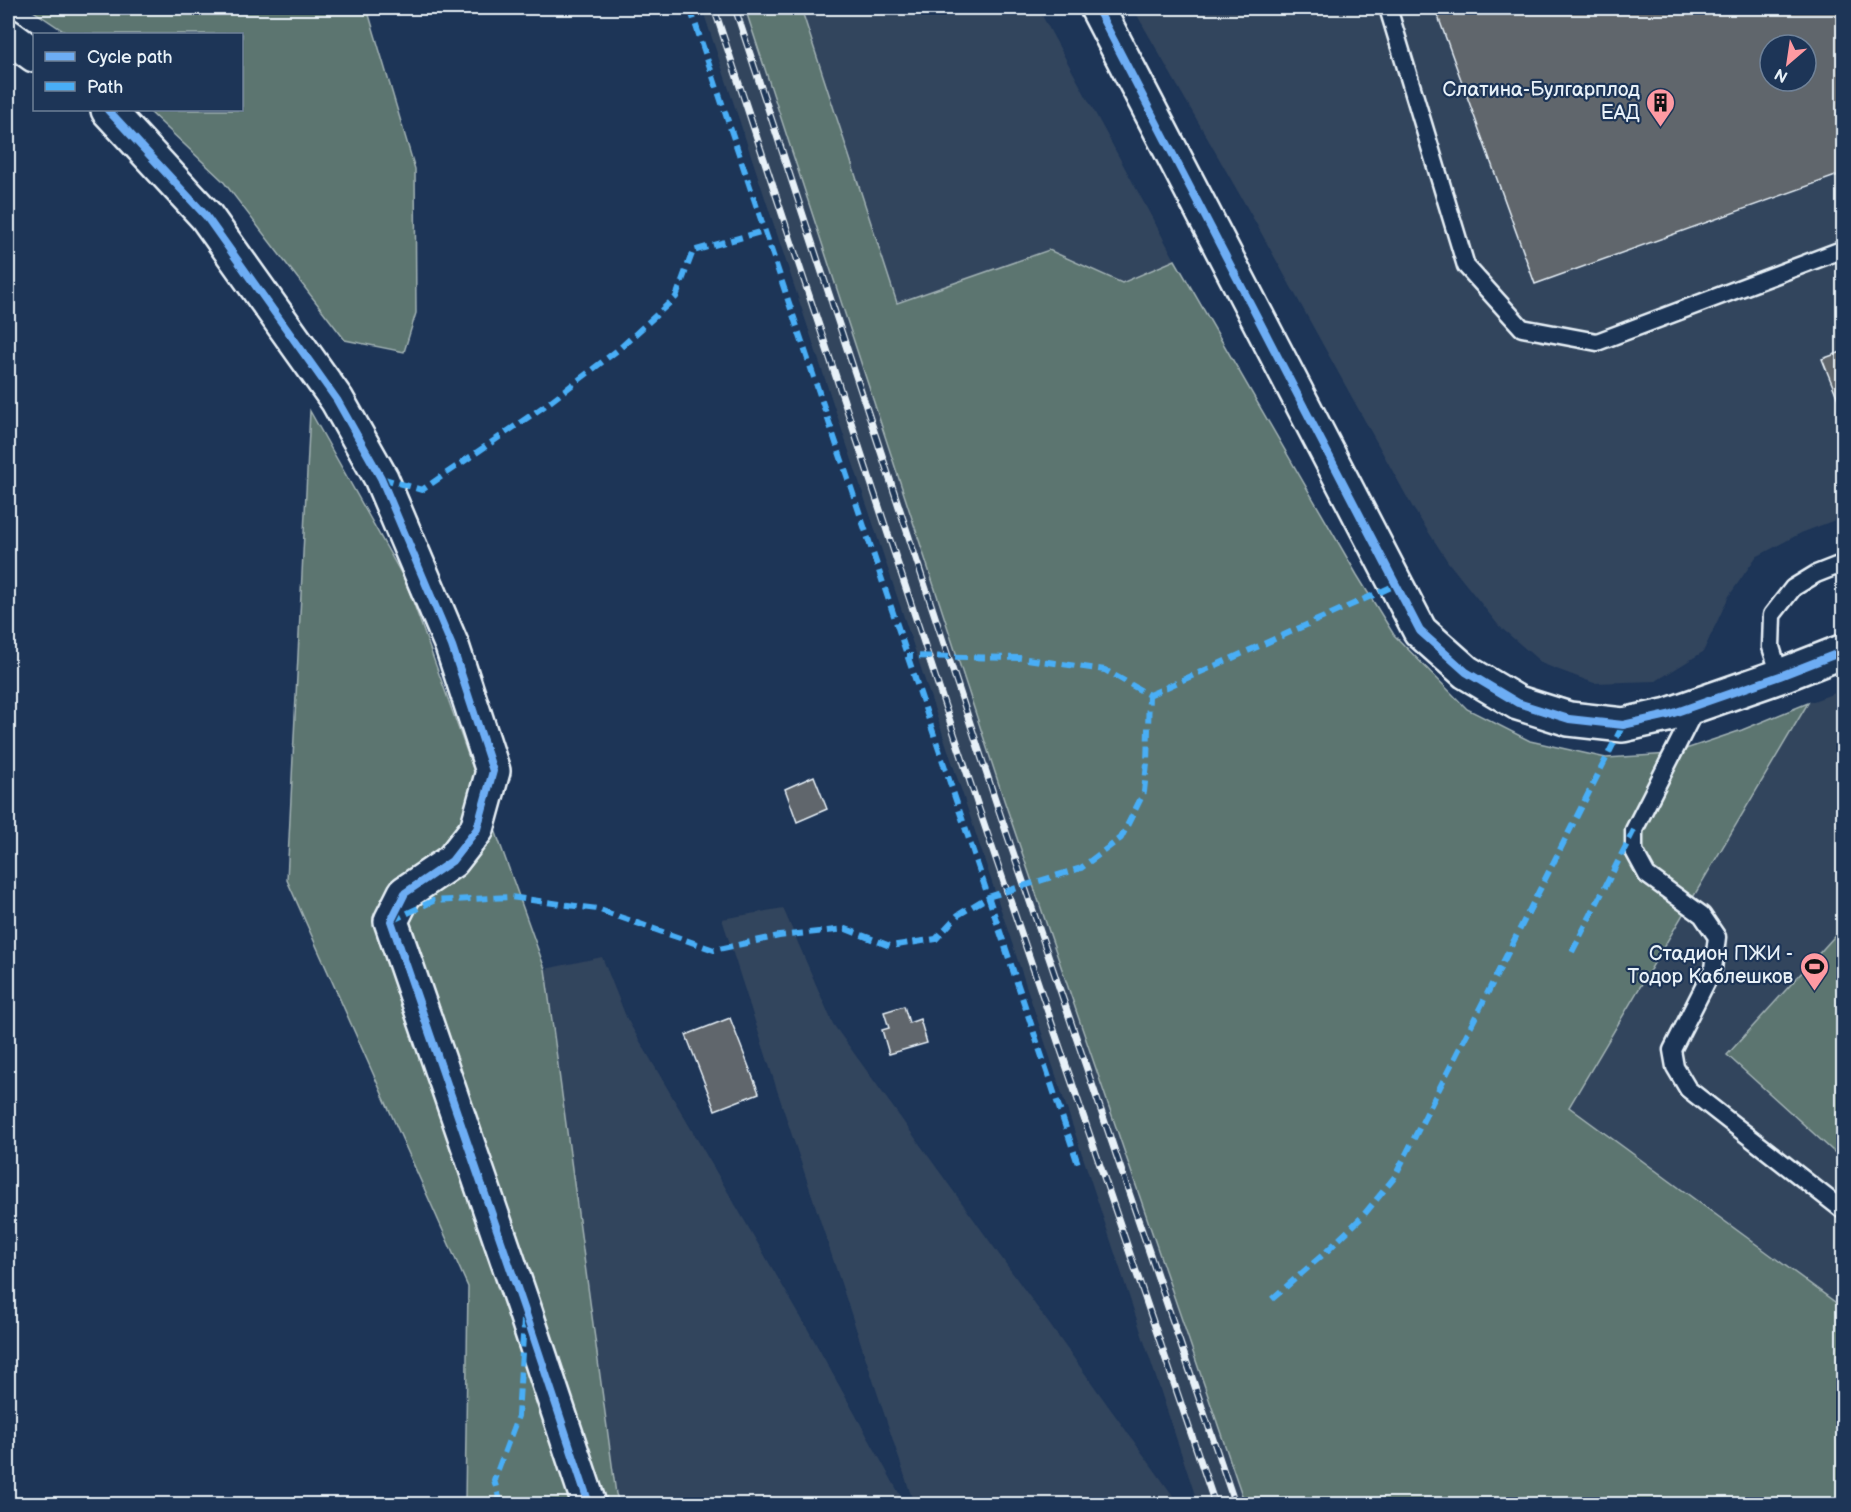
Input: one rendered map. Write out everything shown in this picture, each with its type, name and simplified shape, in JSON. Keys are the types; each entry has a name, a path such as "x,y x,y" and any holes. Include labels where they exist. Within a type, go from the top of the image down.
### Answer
{"street":[{"path":"1097,8 1420,631 1466,672 1518,703 1569,720 1623,725 1668,715 1698,705 1844,651"},
{"path":"8,36 33,54"},
{"path":"109,111 206,216 337,400 381,478 452,646 493,771 477,829 452,861 405,893 391,921 517,1286 589,1504"}],"lane":[{"path":"1389,8 1466,266 1522,328 1597,342 1844,249"},
{"path":"1780,676 1771,647 1772,615 1793,588 1816,574 1844,563"},
{"path":"1698,705 1634,830 1634,851 1647,875 1702,915 1717,937 1713,969 1672,1050 1675,1067 1688,1089 1844,1211"}],"shaded area":[{"path":"702,8 745,8 1004,800 1245,1504 1198,1504"},
{"path":"801,8 1038,8 1175,260 1122,283 1049,250 896,303"},
{"path":"1133,8 1843,8 1843,517 1801,533 1756,557 1729,596 1703,652 1656,681 1594,683 1543,664 1499,626 1448,562 1413,508 1253,218"},
{"path":"1843,690 1843,1308 1569,1107 1808,703"},
{"path":"783,908 833,1024 1179,1504 914,1504 722,919"},
{"path":"602,957 627,1019 810,1333 905,1504 620,1504 616,1494 545,969"}],"green space":[{"path":"29,8 367,8 415,169 416,313 404,352 345,340 223,181 149,111 243,111 243,33 66,33"},
{"path":"745,8 801,8 897,303 1049,250 1122,283 1175,260 1394,635 1467,709 1530,741 1606,758 1671,754 1742,730 1808,703 1569,1107 1843,1308 1843,1504 1245,1504 1004,800"},
{"path":"310,411 406,582 545,969 616,1494 620,1504 465,1504 468,1287 287,880"},
{"name":"Стадион ПЖИ - Тодор Каблешков","path":"1843,927 1843,1160 1727,1055"}],"building":[{"name":"Слатина-Булгарплод ЕАД","path":"1435,8 1844,8 1844,173 1535,284"},
{"path":"1844,351 1844,414 1822,359"},
{"path":"814,776 827,809 797,822 785,789"},
{"path":"904,1006 909,1023 920,1019 927,1043 889,1054 882,1030 889,1028 884,1012"},
{"path":"730,1018 759,1093 715,1110 686,1035"}],"railway":[{"path":"714,8 978,806 1215,1504"},
{"path":"735,8 997,805 1235,1504"}],"marked path":[{"path":"690,8 1078,1164"},
{"path":"381,478 422,490 546,405 619,349 676,297 693,251 764,231"},
{"path":"1149,695 1396,585"},
{"path":"391,921 433,901 510,897 597,909 714,950 779,936 846,929 890,946 936,939 958,915 988,897 1081,868 1121,838 1144,792 1149,695 1105,670 1020,658 907,656"},
{"path":"1272,1299 1362,1217 1394,1178 1623,725"},
{"path":"1572,952 1634,830"},
{"path":"501,1504 494,1480 518,1416 524,1320"}],"cycle path":[{"path":"1097,8 1420,631 1466,672 1518,703 1569,719 1623,725 1668,715 1844,651"},
{"path":"109,111 206,216 337,400 381,478 452,646 493,771 477,829 452,861 405,893 391,921 589,1504"}],"place":[{"name":"Слатина-Булгарплод ЕАД","path":"1661,128"},
{"name":"Стадион ПЖИ - Тодор Каблешков","path":"1814,992"}]}
